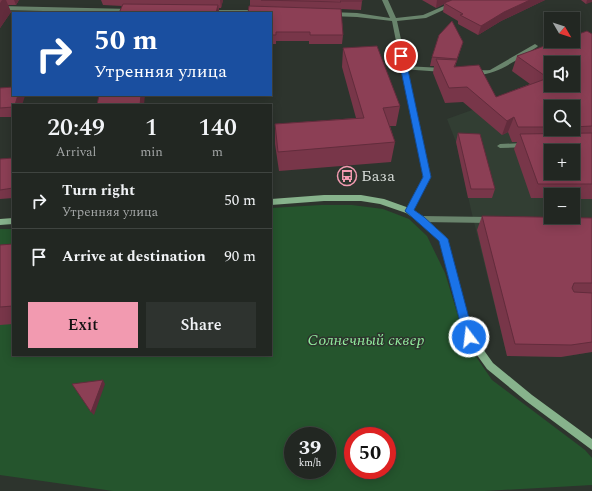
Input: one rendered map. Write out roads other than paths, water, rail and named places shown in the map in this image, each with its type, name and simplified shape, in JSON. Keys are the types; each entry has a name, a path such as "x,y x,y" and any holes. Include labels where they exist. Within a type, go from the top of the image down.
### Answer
{"main road":[{"path":"272,202 324,198 362,198 381,201 409,211 421,219 443,239 469,337 490,366 529,398 592,445"},
{"path":"0,222 12,221"}],"street":[{"path":"385,0 394,20 427,177 409,211"},
{"path":"327,14 357,15 394,20 424,17 462,0"},
{"path":"0,8 135,11"},
{"path":"470,72 492,72 535,46"},
{"path":"404,68 448,71"},
{"path":"500,146 531,145"},
{"path":"421,219 498,220"}],"place":[{"name":"База","path":"347,176"}],"park label":[{"name":"Солнечный сквер","path":"366,340"}]}
